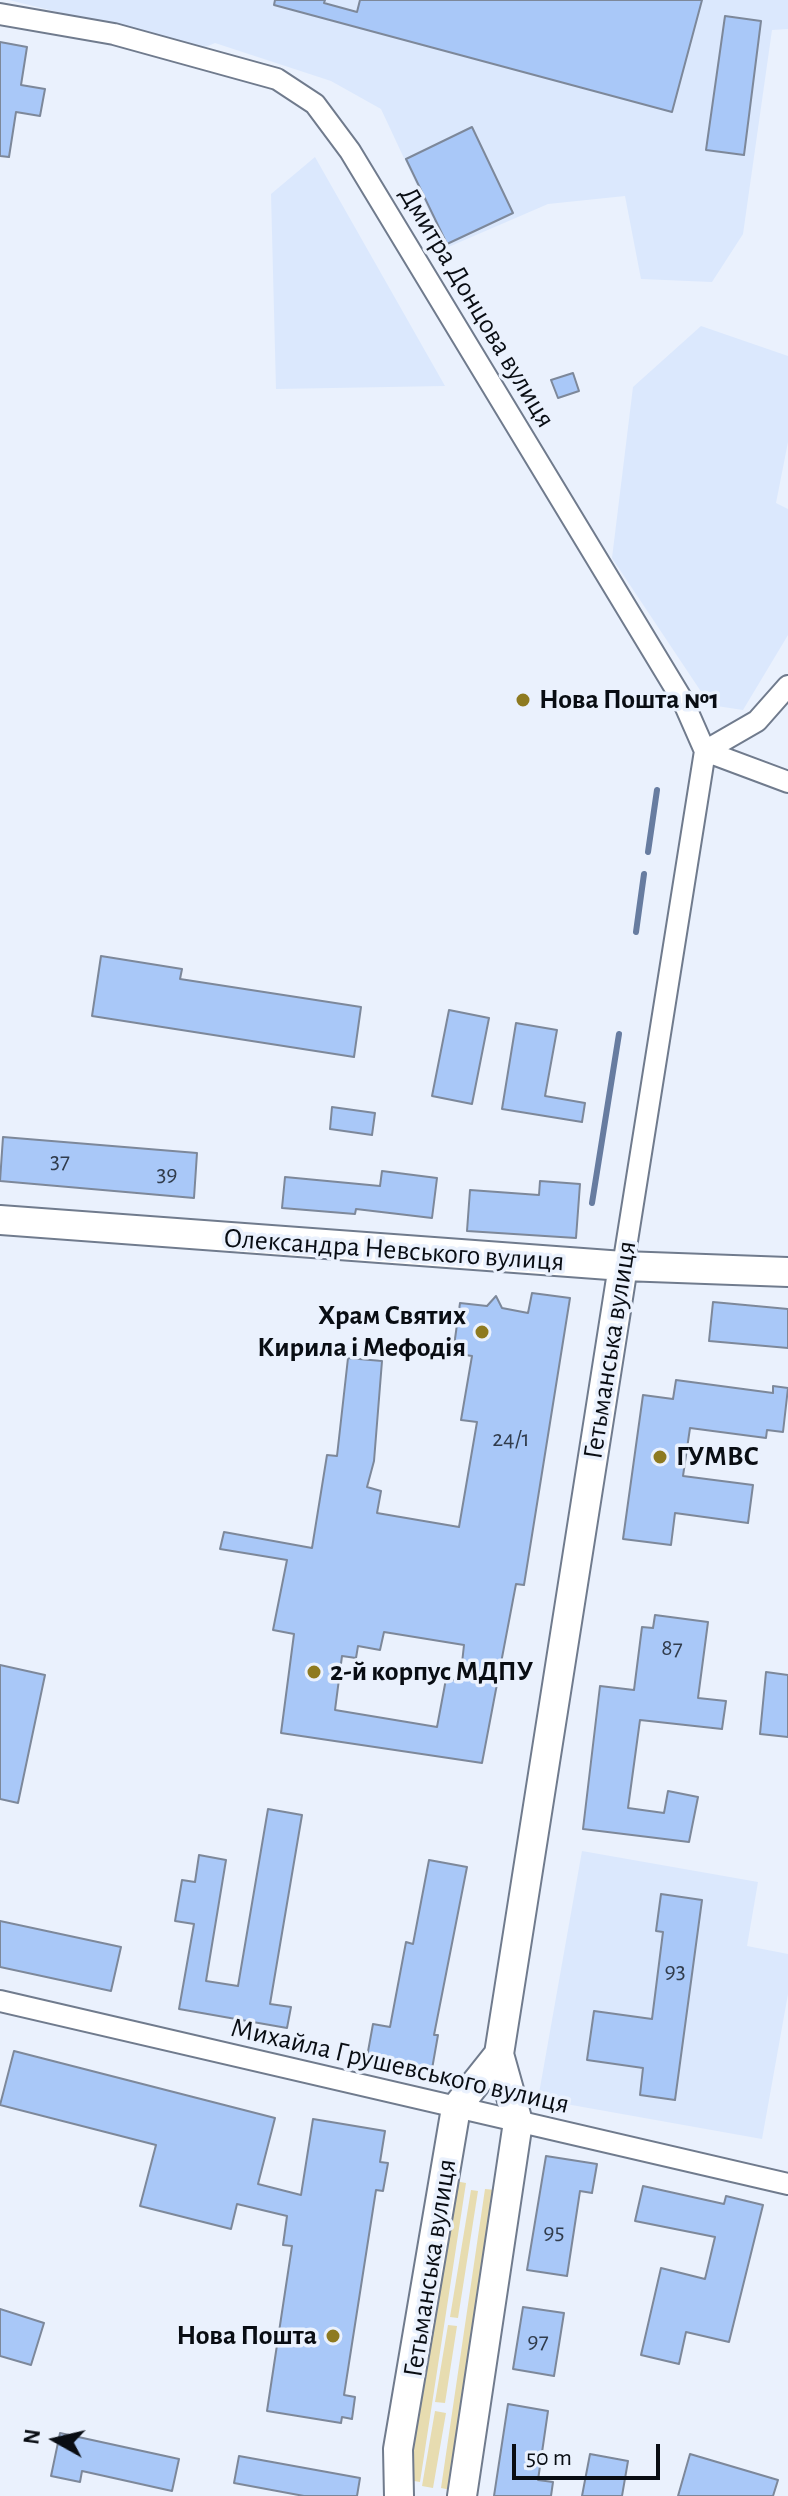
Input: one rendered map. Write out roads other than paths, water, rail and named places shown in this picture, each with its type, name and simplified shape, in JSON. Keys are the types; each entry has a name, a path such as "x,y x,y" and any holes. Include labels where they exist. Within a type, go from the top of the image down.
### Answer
{"street":[{"name":"Дмитра Донцова вулиця","path":"0,14 114,34 277,79 315,104 350,151 675,688 705,751"},
{"path":"705,751 757,721 788,686"},
{"path":"705,751 788,782"},
{"name":"Гетьманська вулиця","path":"462,2496 518,2122 499,2054 705,751"},
{"name":"Олександра Невського вулиця","path":"0,1220 623,1266 788,1272"},
{"name":"Михайла Грушевського вулиця","path":"0,2001 788,2184"},
{"name":"Гетьманська вулиця","path":"402,2495 398,2449 456,2108 499,2054"}],"waterway":[{"path":"648,852 657,790"},
{"path":"636,932 644,874"},
{"path":"592,1203 619,1034"}],"place":[{"name":"Нова Пошта №1","path":"523,700"},
{"name":"Храм Святих Кирила і Мефодія","path":"482,1332"},
{"name":"ГУМВС","path":"660,1457"},
{"name":"2-й корпус МДПУ","path":"314,1672"},
{"name":"Нова Пошта","path":"333,2336"}]}
